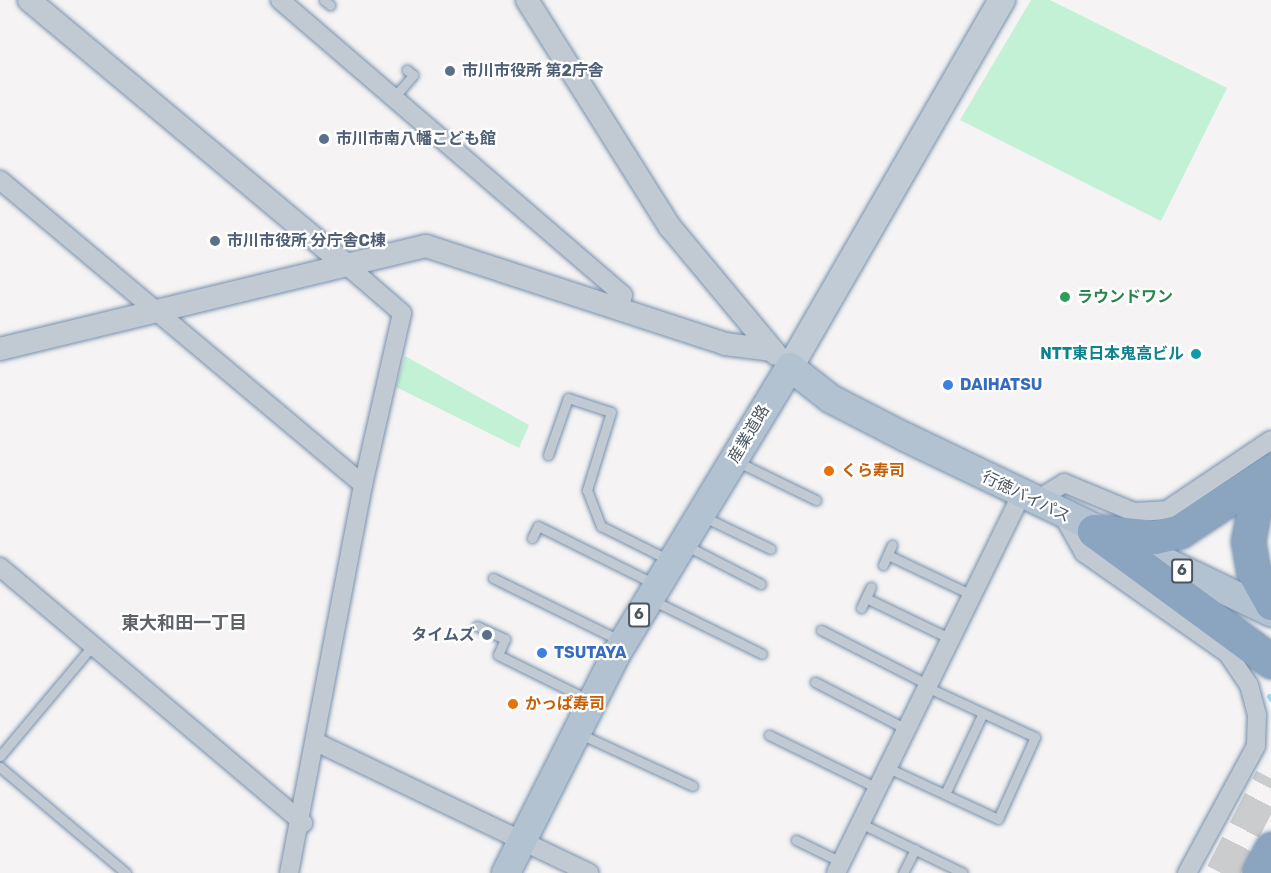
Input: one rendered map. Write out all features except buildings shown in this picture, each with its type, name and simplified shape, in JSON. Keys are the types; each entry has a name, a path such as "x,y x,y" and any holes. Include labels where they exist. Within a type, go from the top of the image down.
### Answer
{"highway":[{"path":"1094,531 1155,537 1180,531 1271,471"},
{"path":"1271,476 1257,496 1248,541 1253,570 1271,603"},
{"path":"1271,524 1271,549"},
{"path":"1094,531 1271,661"},
{"path":"1259,873 1271,849"}],"main road":[{"name":"産業道路","path":"506,873 575,731 623,643 734,460 780,358 1002,0"},
{"name":"行徳バイパス","path":"780,358 831,399 1064,517 1271,612"}],"street":[{"path":"29,0 402,314 363,485 303,823 289,873"},
{"path":"280,0 395,96 623,295 620,308"},
{"path":"527,0 670,227 780,358"},
{"path":"0,180 363,485"},
{"path":"0,349 344,263 426,246 725,344 780,358"},
{"path":"839,867 972,595 1028,499 1064,483 1134,512 1167,510 1271,440"},
{"path":"1064,517 1084,553 1228,654 1249,685 1257,716 1256,746 1187,873"},
{"path":"0,567 303,823"},
{"path":"318,743 589,873"}],"lane":[{"path":"395,96 413,75 407,70"},
{"path":"548,455 568,398 611,412 587,490 601,526 665,572 762,654"},
{"path":"734,460 816,500"},
{"path":"700,515 771,549"},
{"path":"532,538 538,526 665,572 761,584"},
{"path":"883,565 890,550 972,595"},
{"path":"493,578 623,643"},
{"path":"861,608 871,587"},
{"path":"866,598 951,639"},
{"path":"477,626 505,639 498,655 591,701"},
{"path":"821,630 928,686 1035,737 998,819 886,767"},
{"path":"0,756 93,645"},
{"path":"815,682 906,729"},
{"path":"945,794 983,713"},
{"path":"575,731 693,786"},
{"path":"769,735 876,788"},
{"path":"0,767 126,873"},
{"path":"860,823 963,873"},
{"path":"796,840 839,867"},
{"path":"903,873 915,849"}],"green space":[{"path":"1031,0 1050,0 1227,88 1161,221 960,120"},
{"path":"405,356 529,425 519,448 396,387"}],"tunnel":[{"path":"1222,873 1271,778"}],"place":[{"name":"市川市役所 第2庁舎","path":"450,71"},
{"name":"市川市南八幡こども館","path":"324,139"},
{"name":"市川市役所 分庁舎C棟","path":"215,241"},
{"name":"ラウンドワン","path":"1065,297"},
{"name":"NTT東日本鬼高ビル","path":"1196,354"},
{"name":"DAIHATSU","path":"948,385"},
{"name":"くら寿司","path":"829,471"},
{"name":"タイムズ","path":"487,635"},
{"name":"TSUTAYA","path":"542,653"},
{"name":"かっぱ寿司","path":"513,704"}],"district":[{"name":"東大和田一丁目","path":"184,623"}]}
